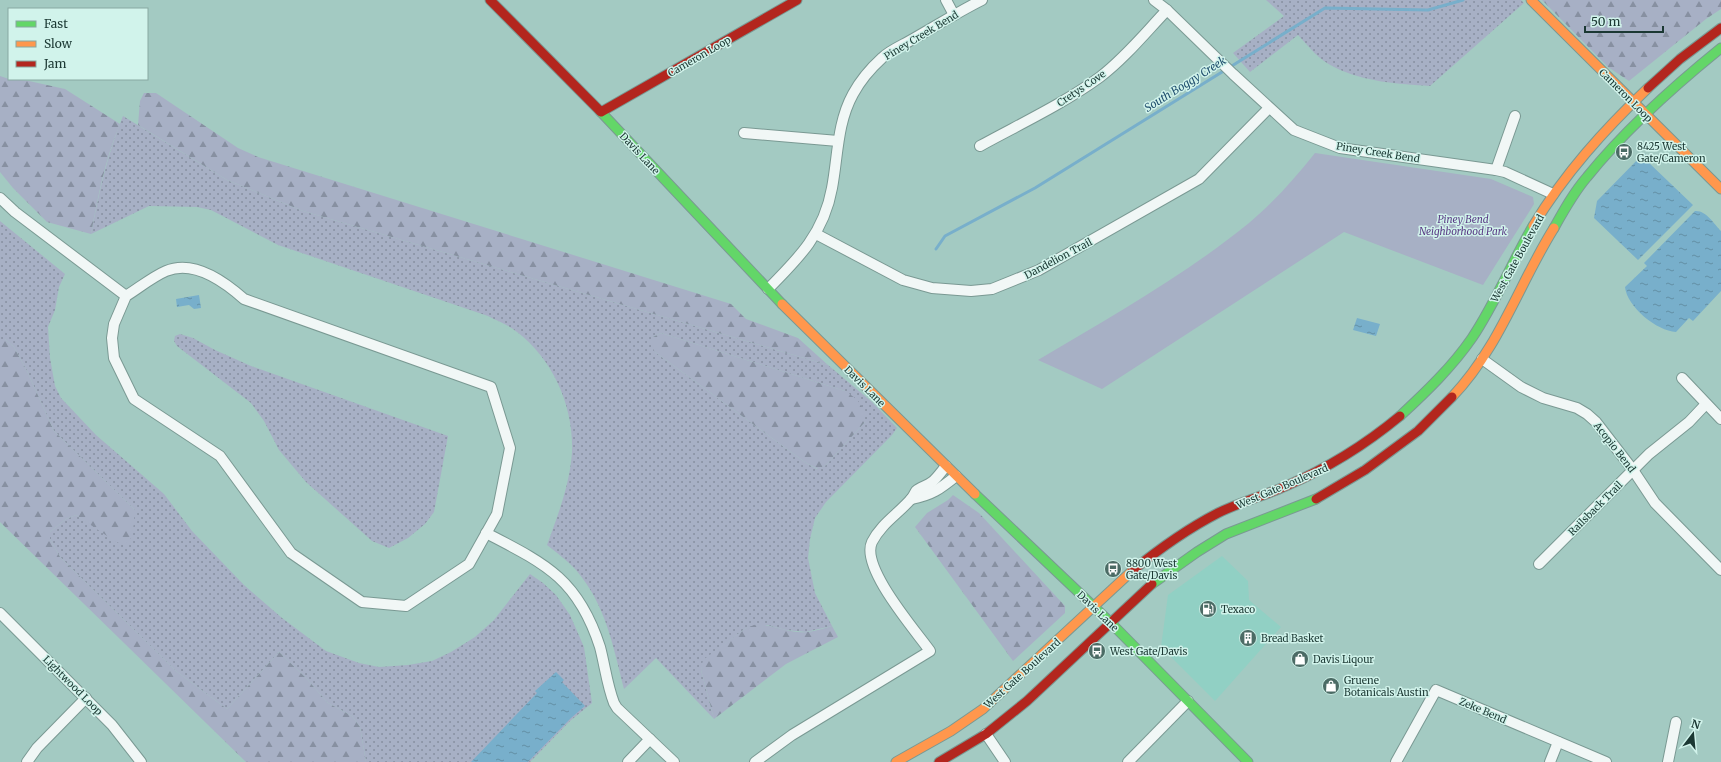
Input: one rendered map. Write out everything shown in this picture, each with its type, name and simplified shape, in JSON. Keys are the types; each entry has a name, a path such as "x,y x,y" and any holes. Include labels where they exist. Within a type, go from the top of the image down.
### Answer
{"main road":[{"name":"Davis Lane","path":"490,0 601,112 768,289 956,476 1111,623 1248,762"},
{"name":"Cameron Loop","path":"601,112 797,0"},
{"name":"Cameron Loop","path":"1531,0 1721,189"},
{"name":"West Gate Boulevard","path":"896,762 950,731 983,709 1041,657 1093,606 1135,568 1173,540 1218,513 1297,482 1334,463 1374,437 1404,414 1452,364 1464,349 1490,307 1521,247 1553,194 1584,154 1633,103 1691,49 1721,28"},
{"name":"West Gate Boulevard","path":"939,762 986,734 1027,701 1152,584 1197,552 1226,534 1320,496 1333,489 1365,470 1418,431 1456,392 1482,359 1505,322 1548,237 1568,204 1587,177 1646,115 1684,78 1721,49"},
{"path":"1482,359 1477,353 1479,345 1504,295 1507,274"},
{"path":"1464,349 1466,354 1464,365"},
{"path":"1428,420 1438,401 1454,380"}],"street":[{"path":"946,0 954,15"},
{"name":"Piney Creek Bend","path":"768,289 801,256 816,234 822,221 832,189 838,141 845,114 853,94 867,75 883,57 982,0"},
{"name":"Piney Creek Bend","path":"1154,0 1167,10 1220,62 1294,130 1340,148 1505,172 1553,194"},
{"name":"Cretys Cove","path":"980,146 1071,96 1101,76 1120,59 1167,10"},
{"name":"Dandelion Trail","path":"816,234 903,280 949,290 971,291 992,289 1039,270 1199,179 1269,108"},
{"path":"1496,170 1515,116"},
{"path":"744,132 838,141"},
{"path":"0,198 15,212 126,296"},
{"path":"191,268 205,272 228,285 244,299 491,387 510,448 497,514 469,564 406,606 362,602 291,553 220,456 134,399 114,358 112,338 114,324 126,296 167,271 191,268"},
{"name":"Acopio Bend","path":"1482,359 1522,387 1539,396 1577,408 1587,414 1606,432 1655,503 1721,570"},
{"path":"1682,378 1721,419"},
{"name":"Railsback Trail","path":"1539,564 1653,450 1688,422 1706,404"},
{"path":"755,762 792,735 930,651 890,597 878,577 870,558 871,543 882,527 911,499 916,492 934,480 946,466"},
{"path":"911,499 923,497 935,492 956,476"},
{"path":"486,533 548,568 573,592 586,612 593,628 614,703 617,708 674,762"},
{"name":"Lightwood Loop","path":"0,613 112,724 141,762"},
{"name":"Zeke Bend","path":"1396,762 1436,690 1606,762"},
{"path":"27,762 37,748 86,698"},
{"path":"1128,762 1188,702"},
{"path":"1668,762 1676,722"},
{"path":"986,734 1005,762"},
{"path":"628,762 650,739"},
{"path":"1550,762 1558,742"}],"shaded area":[{"path":"1222,556 1248,581 1249,600 1281,627 1215,701 1161,647 1168,595"}],"green space":[{"path":"1266,0 1521,0 1524,3 1430,86 1381,81 1345,72 1324,61 1314,53 1298,35 1250,72 1233,53 1284,16"},
{"path":"1542,0 1721,0 1721,9 1706,19 1629,81 1608,67"},
{"path":"0,76 8,80 29,81 65,89 120,124 106,165 91,234 47,222 13,188 0,172"},
{"path":"144,93 156,93 238,148 258,157 731,304 746,319 798,338 828,365 303,211 227,180 138,125 140,101"},
{"path":"123,116 227,180 303,211 828,365 872,402 897,428 892,435 826,502 815,518 810,539 808,558 815,593 832,626 806,632 786,630 767,625 746,628 704,660 701,670 714,719 656,658 624,689 607,626 595,597 576,570 547,545 563,499 569,476 572,452 572,435 565,401 559,385 551,370 530,343 510,327 488,316 278,245 211,210 197,207 149,206 91,234 104,174 112,145","holes":["661,333 845,391 865,422 826,465 817,469 806,463 655,352 653,337"]},
{"name":"Piney Bend Neighborhood Park","path":"1315,153 1491,179 1533,197 1534,204 1483,285 1344,232 1102,389 1038,360 1119,312 1199,261 1249,223 1267,207 1292,181"},
{"path":"0,221 65,274 59,287 55,310 48,327 50,358 55,386 61,398 96,435 164,494 192,531 244,585 282,618 326,651 359,663 379,667 408,665 432,661 451,652 475,637 494,620 530,574 556,595 570,615 584,647 592,703 570,721 530,762 366,762 360,727 352,716 328,703 306,678 279,652 227,709 176,671 60,557 50,539 50,532 66,519 76,515 89,523 135,510 54,431 27,371 14,347 5,339 0,339"},
{"path":"661,333 845,391 854,397 862,407 865,422 826,465 818,469 806,463 655,352 651,345 653,337"},
{"path":"180,334 193,338 215,350 251,366 448,436 434,512 425,524 408,538 389,548 372,541 306,482 279,450 264,421 251,403 177,346 174,341 175,336"},
{"path":"0,339 5,339 14,347 27,371 54,431 135,510 133,530 130,541 123,545 76,515 66,519 50,532 50,539 60,557 176,671 227,709 279,652 306,678 328,703 352,716 360,727 366,762 246,762 0,522"},
{"path":"953,495 979,513 1065,606 1065,613 1013,661 915,527 927,513 948,500"},
{"path":"757,624 788,631 801,632 814,631 832,626 838,637 786,664 714,719 701,670 703,660 746,628"}],"water":[{"path":"1644,153 1647,156 1647,161 1693,205 1638,260 1594,218 1597,201"},
{"path":"1695,211 1699,211 1706,215 1721,231 1721,291 1693,321 1689,318 1676,332 1668,331 1652,323 1637,310 1627,295 1625,287 1647,266 1644,263"},
{"path":"199,295 201,308 194,309 189,305 177,307 176,299"},
{"path":"1357,318 1380,324 1376,336 1353,330"},
{"path":"556,672 564,680 562,682 585,706 571,718 528,762 471,762 537,693 535,691"}],"waterway":[{"name":"South Boggy Creek","path":"936,249 945,236 1035,188 1325,8 1428,10 1463,0"}],"traffic: fast":[{"path":"1554,228 1565,208 1582,183 1617,142 1668,93 1721,48"},
{"path":"600,111 782,304"},
{"path":"1400,416 1447,369 1472,338 1489,310 1533,226"},
{"path":"975,494 1111,623 1248,762"},
{"path":"1152,584 1197,552 1226,534 1316,499"}],"traffic: slow":[{"path":"1531,0 1721,189"},
{"path":"1533,226 1558,188 1586,153 1648,88"},
{"path":"1452,397 1483,358 1496,337 1541,249 1554,228"},
{"path":"782,304 975,494"},
{"path":"896,762 951,731 983,709 1132,571"}],"traffic: jam":[{"path":"490,0 600,111"},
{"path":"601,112 797,0"},
{"path":"1648,88 1680,59 1721,28"},
{"path":"1316,499 1365,470 1418,431 1452,397"},
{"path":"1132,571 1152,555 1207,519 1226,509 1278,490 1317,472 1360,446 1400,416"},
{"path":"939,762 986,734 1027,701 1152,584"}],"place":[{"name":"8425 West Gate/Cameron","path":"1624,152"},
{"name":"8800 West Gate/Davis","path":"1113,569"},
{"name":"Texaco","path":"1208,609"},
{"name":"Bread Basket","path":"1248,638"},
{"name":"West Gate/Davis","path":"1097,651"},
{"name":"Davis Liqour","path":"1300,659"},
{"name":"Gruene Botanicals Austin","path":"1331,686"}]}
